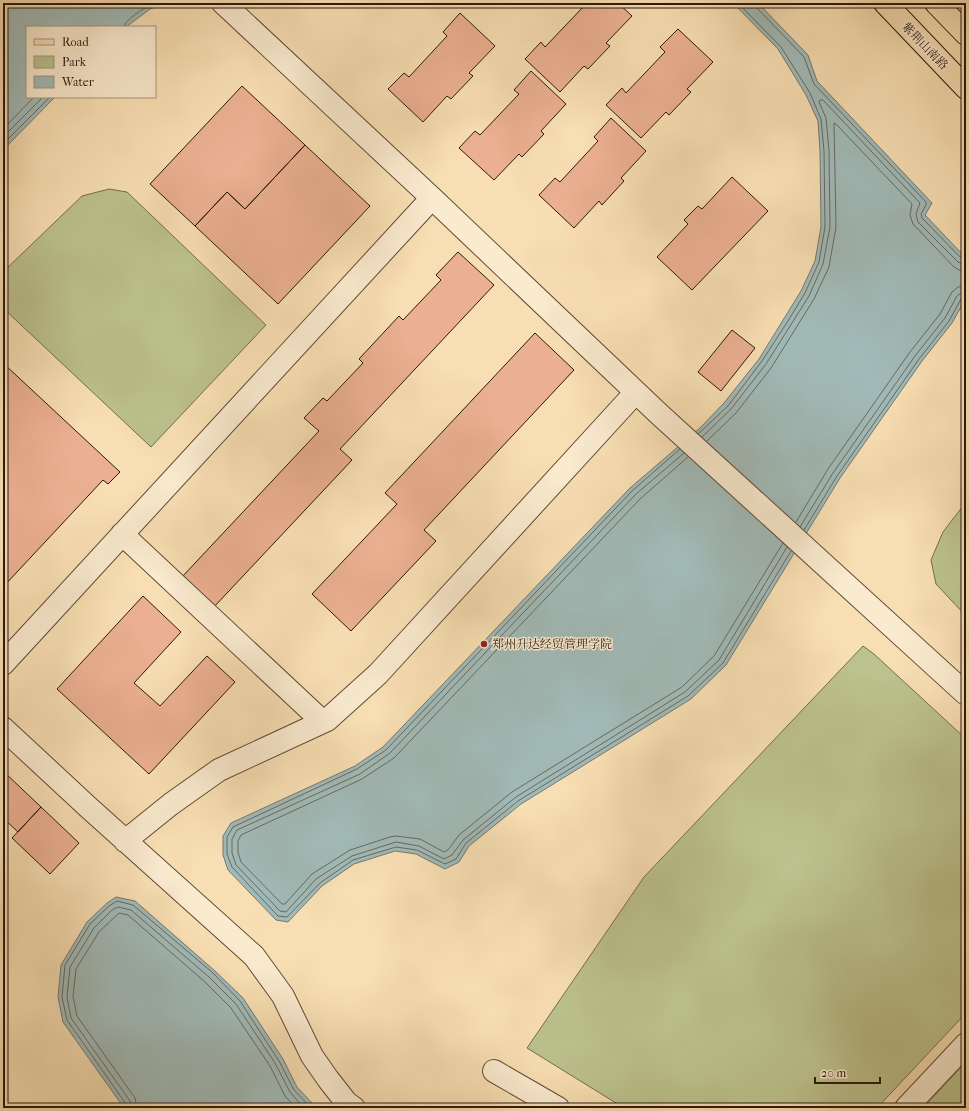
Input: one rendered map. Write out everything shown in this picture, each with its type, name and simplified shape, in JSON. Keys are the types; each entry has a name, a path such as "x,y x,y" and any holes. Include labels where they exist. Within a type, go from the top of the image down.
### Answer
{"main road":[{"name":"紫荆山南路","path":"885,3 966,88"},
{"path":"936,3 966,34"}],"lane":[{"path":"222,3 432,198 636,392 966,694"},
{"path":"3,664 432,198"},
{"path":"125,841 171,804 219,770 323,722 355,696 378,674 636,392"},
{"path":"122,534 323,722"},
{"path":"3,728 125,841 254,956 283,996 312,1056 346,1102 354,1108"},
{"path":"906,1108 966,1044"},
{"path":"494,1071 558,1108"}],"green space":[{"path":"109,189 127,192 266,325 151,447 3,308 3,272 82,196"},
{"path":"966,502 966,616 936,584 931,560 943,532"},
{"path":"863,646 874,654 966,739 966,1013 877,1108 624,1108 527,1048 644,877"},
{"path":"966,1062 966,1108 923,1108"}],"water":[{"path":"3,3 166,3 150,9 127,26 26,26 26,98 54,98 3,150"},
{"path":"733,3 758,3 808,55 817,81 932,203 925,215 966,258 966,298 952,323 922,361 840,478 726,665 691,699 521,804 469,846 459,862 445,869 416,854 395,851 354,864 322,886 288,922 276,920 228,870 223,855 223,836 231,823 355,766 383,747 630,488 700,428 724,403 759,359 801,291 815,261 821,227 818,121 806,95 778,49"},
{"path":"116,897 135,901 215,971 243,998 283,1059 297,1087 318,1108 124,1108 63,1022 58,997 61,965 87,922 107,903"}],"building":[{"path":"581,3 618,3 632,16 606,43 610,46 588,69 584,66 560,92 525,59 541,42 545,47 584,6"},
{"path":"460,13 495,46 469,73 473,76 451,99 447,96 423,122 388,89 404,73 409,77 447,36 443,32"},
{"path":"678,29 713,62 687,89 691,92 669,115 666,112 641,138 606,105 622,88 626,93 665,52 660,47"},
{"path":"531,71 566,104 541,131 544,134 522,157 519,154 494,180 459,148 475,131 480,135 519,94 514,90"},
{"path":"242,86 305,145 245,209 227,192 195,226 150,184"},
{"path":"611,118 646,151 621,178 624,181 602,205 599,201 574,228 539,195 555,178 560,182 598,141 594,137"},
{"path":"305,145 370,206 278,304 195,226 227,192 245,209"},
{"path":"732,177 768,211 692,290 657,257 688,224 684,220 698,206 702,209"},
{"path":"458,252 494,285 340,449 352,460 213,608 181,578 319,431 304,418 323,398 327,401 363,363 359,359 399,316 403,320 441,280 436,275"},
{"path":"732,330 755,348 721,391 698,372"},
{"path":"535,333 574,370 424,530 436,541 351,631 312,594 397,504 385,493"},
{"path":"3,363 120,472 108,484 103,480 3,587"},
{"path":"143,596 181,632 134,683 160,706 207,656 235,682 149,774 57,689"},
{"path":"3,771 41,807 18,832 3,818"},
{"path":"41,807 79,843 50,874 12,838"}],"place":[{"name":"郑州升达经贸管理学院","path":"484,644"}]}
